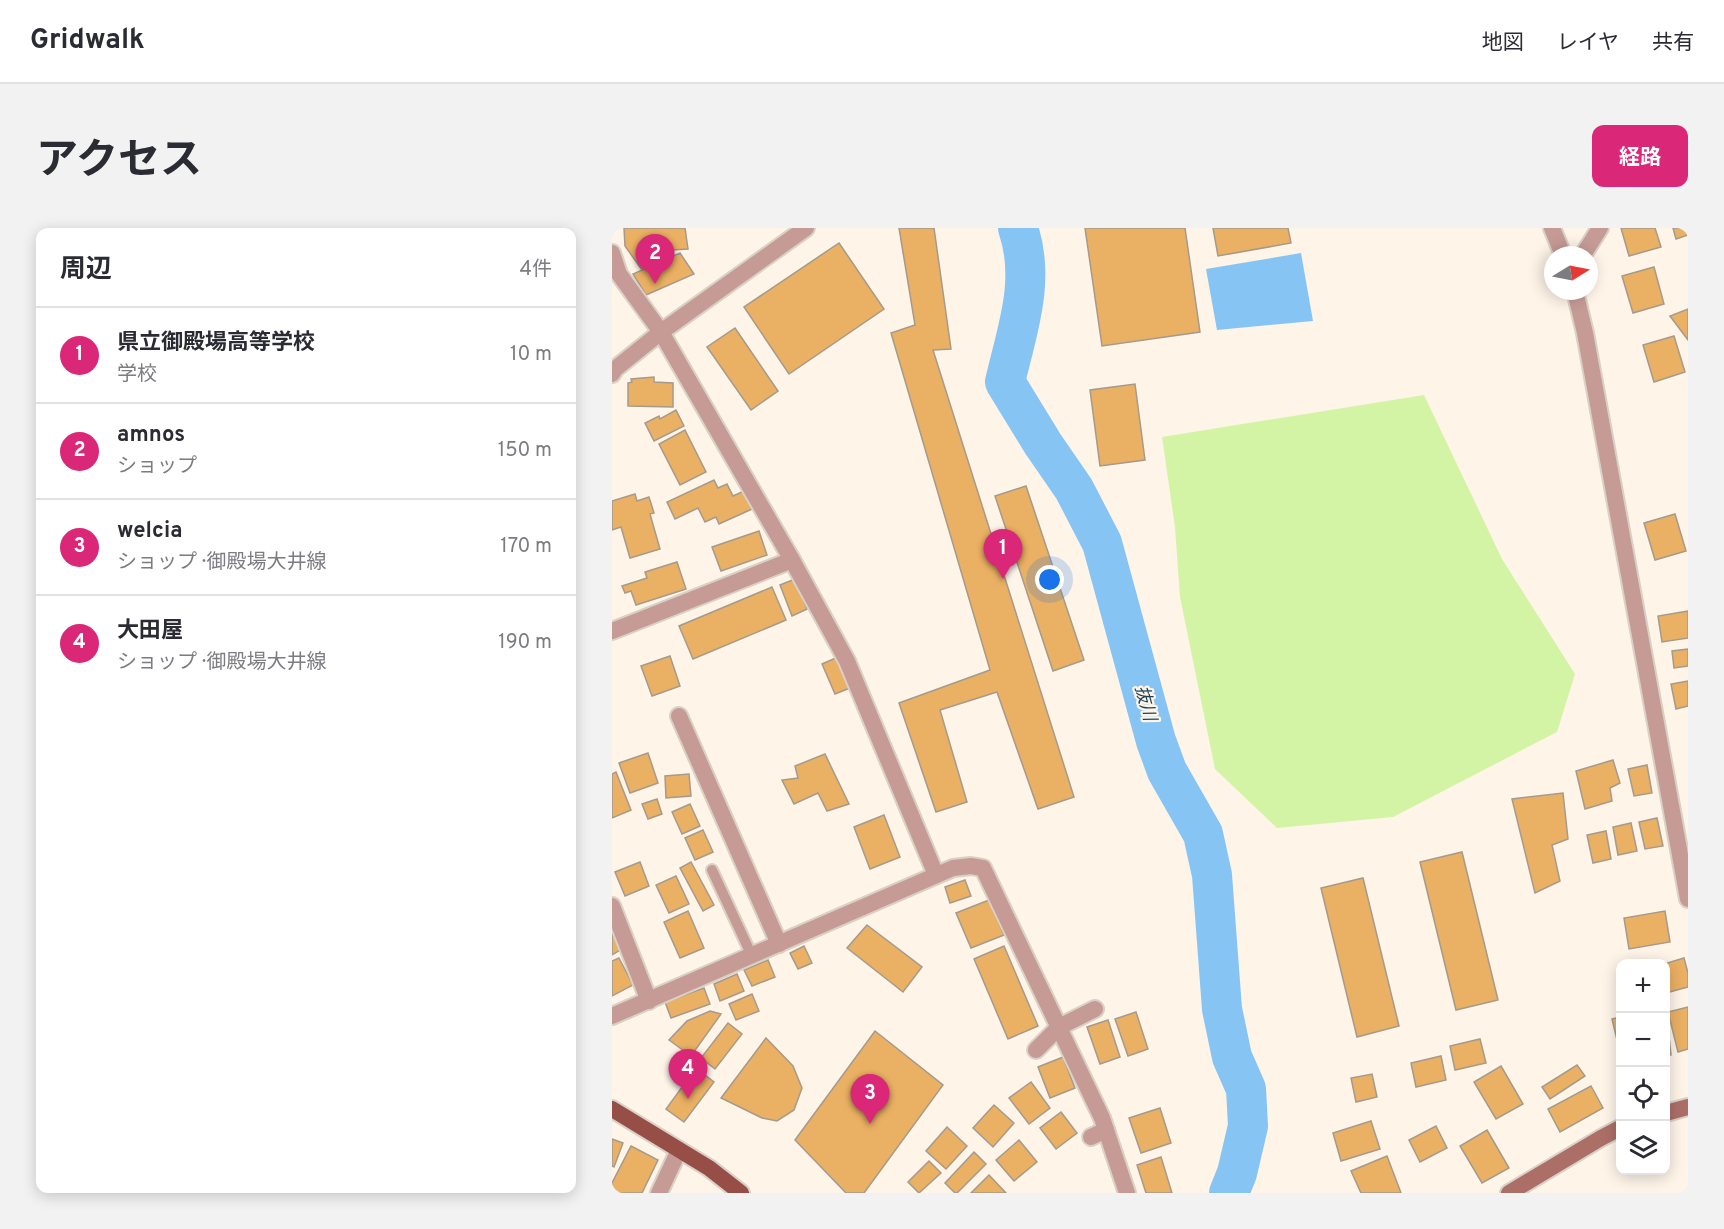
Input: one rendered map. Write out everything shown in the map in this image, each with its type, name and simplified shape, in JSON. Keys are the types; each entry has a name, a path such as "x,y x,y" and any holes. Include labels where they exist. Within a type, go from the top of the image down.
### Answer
{"main road":[{"path":"1670,1112 1688,1107"},
{"path":"612,1109 709,1168 741,1193"},
{"path":"1509,1193 1616,1130"}],"street":[{"path":"613,371 661,332 806,228"},
{"path":"1552,228 1559,246"},
{"path":"1589,246 1600,228"},
{"path":"612,253 616,273 661,332 792,560 847,661 936,875"},
{"path":"1577,300 1688,899"},
{"path":"612,631 792,560"},
{"path":"679,716 779,944"},
{"path":"612,1016 953,868 971,866 983,868 1059,1027 1099,1134 1127,1193"},
{"path":"612,906 649,1001"},
{"path":"1036,1050 1059,1027 1095,1009"},
{"path":"659,1193 679,1150"}],"lane":[{"path":"712,870 752,956"}],"green space":[{"path":"1424,395 1502,559 1575,674 1557,732 1393,817 1277,828 1215,769 1180,597 1175,527 1162,437"}],"water":[{"path":"1301,253 1313,321 1217,330 1206,269"}],"building":[{"path":"624,228 685,228 688,249 656,251 657,261 642,270 625,246"},
{"path":"899,228 934,228 951,349 933,350 1074,797 1038,809 997,692 940,710 967,802 936,812 899,703 990,670 891,333 915,325"},
{"path":"1085,228 1185,228 1200,332 1102,346"},
{"path":"1213,228 1288,228 1291,243 1218,256"},
{"path":"1621,228 1655,228 1661,247 1629,256"},
{"path":"1673,228 1688,228 1688,235 1676,239"},
{"path":"839,243 884,309 789,374 744,307"},
{"path":"680,253 694,274 646,295 633,274"},
{"path":"1654,267 1664,304 1633,313 1622,276"},
{"path":"1688,309 1688,340 1670,316"},
{"path":"735,328 778,391 751,410 707,347"},
{"path":"1674,336 1685,372 1654,382 1643,345"},
{"path":"654,377 654,382 673,383 673,407 628,406 628,383 632,382 631,379"},
{"path":"1135,384 1145,460 1100,466 1090,390"},
{"path":"676,410 684,426 654,441 645,423 659,416 660,419"},
{"path":"685,430 706,472 680,485 659,444"},
{"path":"714,480 718,488 727,484 733,496 744,491 752,509 719,524 716,517 705,522 698,508 675,519 667,502"},
{"path":"1026,486 1084,660 1053,671 995,496"},
{"path":"635,494 637,501 649,497 654,513 650,514 660,549 630,558 621,527 612,530 612,501"},
{"path":"1675,514 1686,551 1655,560 1644,523"},
{"path":"759,531 767,555 721,571 712,547"},
{"path":"677,562 686,589 636,605 631,591 625,593 622,586 647,578 645,572"},
{"path":"795,579 807,609 792,616 780,585"},
{"path":"772,587 786,620 693,659 679,626"},
{"path":"1688,611 1688,638 1662,642 1658,616"},
{"path":"1688,649 1688,666 1674,668 1672,651"},
{"path":"670,656 680,686 652,696 641,666"},
{"path":"838,657 850,688 835,694 822,664"},
{"path":"1688,681 1688,706 1676,709 1671,684"},
{"path":"648,753 658,783 630,793 619,763"},
{"path":"825,754 849,804 827,811 818,793 794,804 782,780 798,778 795,766"},
{"path":"1613,760 1620,783 1610,788 1612,801 1585,809 1576,771"},
{"path":"1647,765 1652,793 1634,796 1628,769"},
{"path":"616,772 631,810 612,818 612,774"},
{"path":"689,774 691,796 666,798 665,776"},
{"path":"1563,793 1568,839 1552,845 1560,881 1535,893 1512,799"},
{"path":"657,799 662,814 648,819 642,804"},
{"path":"690,804 700,826 682,834 672,812"},
{"path":"884,815 900,857 870,869 854,827"},
{"path":"1657,818 1663,846 1645,849 1639,822"},
{"path":"1631,823 1637,851 1618,855 1613,827"},
{"path":"703,830 713,852 695,860 685,838"},
{"path":"1606,831 1611,859 1593,863 1587,835"},
{"path":"1462,852 1498,1000 1456,1010 1420,862"},
{"path":"640,862 649,886 625,896 615,872"},
{"path":"691,862 714,905 703,911 680,868"},
{"path":"676,876 689,904 669,913 656,885"},
{"path":"1363,878 1399,1026 1357,1037 1321,888"},
{"path":"965,880 971,896 950,903 945,887"},
{"path":"989,900 1004,935 971,948 956,913"},
{"path":"688,911 704,948 680,958 664,922"},
{"path":"1665,911 1670,942 1629,949 1624,918"},
{"path":"867,925 922,967 903,992 847,948"},
{"path":"612,928 622,949 612,955"},
{"path":"804,946 812,963 798,969 790,953"},
{"path":"1004,946 1038,1026 1008,1039 974,959"},
{"path":"619,958 633,985 612,996 612,961"},
{"path":"1684,958 1688,973 1688,987 1670,992 1670,962"},
{"path":"768,960 775,977 752,986 744,970"},
{"path":"737,974 744,991 720,1001 714,984"},
{"path":"704,988 710,1004 671,1018 665,1002"},
{"path":"752,994 759,1011 736,1020 729,1004"},
{"path":"1688,1007 1688,1049 1678,1052 1670,1012"},
{"path":"710,1011 721,1014 691,1056 669,1040 687,1021"},
{"path":"1136,1012 1148,1049 1128,1056 1115,1019"},
{"path":"1616,1018 1616,1036 1612,1019"},
{"path":"1108,1020 1120,1057 1100,1064 1087,1027"},
{"path":"728,1023 742,1034 715,1069 701,1058"},
{"path":"875,1031 943,1085 864,1193 846,1193 795,1140"},
{"path":"766,1038 793,1066 802,1088 794,1110 777,1121 762,1118 721,1098"},
{"path":"1480,1039 1486,1063 1455,1070 1450,1046"},
{"path":"1441,1056 1446,1080 1416,1087 1411,1063"},
{"path":"1063,1057 1075,1088 1050,1098 1038,1067"},
{"path":"1577,1065 1585,1076 1550,1099 1542,1087"},
{"path":"1501,1066 1523,1104 1496,1119 1474,1082"},
{"path":"696,1068 714,1082 684,1122 666,1109"},
{"path":"1372,1074 1377,1097 1356,1102 1351,1078"},
{"path":"1031,1082 1050,1108 1029,1124 1009,1098"},
{"path":"1591,1086 1603,1108 1560,1132 1548,1109"},
{"path":"994,1105 1014,1123 993,1147 973,1128"},
{"path":"1160,1108 1171,1143 1141,1153 1129,1118"},
{"path":"1061,1112 1077,1133 1056,1149 1040,1128"},
{"path":"1371,1121 1380,1149 1341,1161 1333,1133"},
{"path":"1436,1126 1447,1148 1420,1162 1409,1140"},
{"path":"947,1127 967,1146 946,1169 926,1151"},
{"path":"1487,1130 1509,1168 1482,1183 1460,1146"},
{"path":"612,1139 623,1143 614,1167 612,1166"},
{"path":"1019,1140 1037,1162 1014,1181 996,1160"},
{"path":"631,1146 658,1160 642,1193 617,1193 612,1190 612,1183"},
{"path":"974,1152 986,1164 955,1193 945,1183"},
{"path":"1387,1156 1401,1193 1361,1193 1351,1171"},
{"path":"1161,1157 1172,1193 1146,1193 1137,1165"},
{"path":"929,1161 941,1173 919,1193 908,1182"},
{"path":"989,1175 1006,1193 971,1193"}],"waterway":[{"name":"抜川","path":"1018,228 1023,248 1025,286 1023,305 1005,382 1074,489 1102,543 1156,741 1167,771 1203,834 1212,875 1222,1009 1232,1057 1246,1089 1248,1126 1237,1173 1229,1193"}],"place":[{"name":"amnos","path":"655,284"},
{"name":"県立御殿場高等学校","path":"1003,579"},
{"name":"大田屋","path":"688,1099"},
{"name":"welcia","path":"870,1124"}]}
